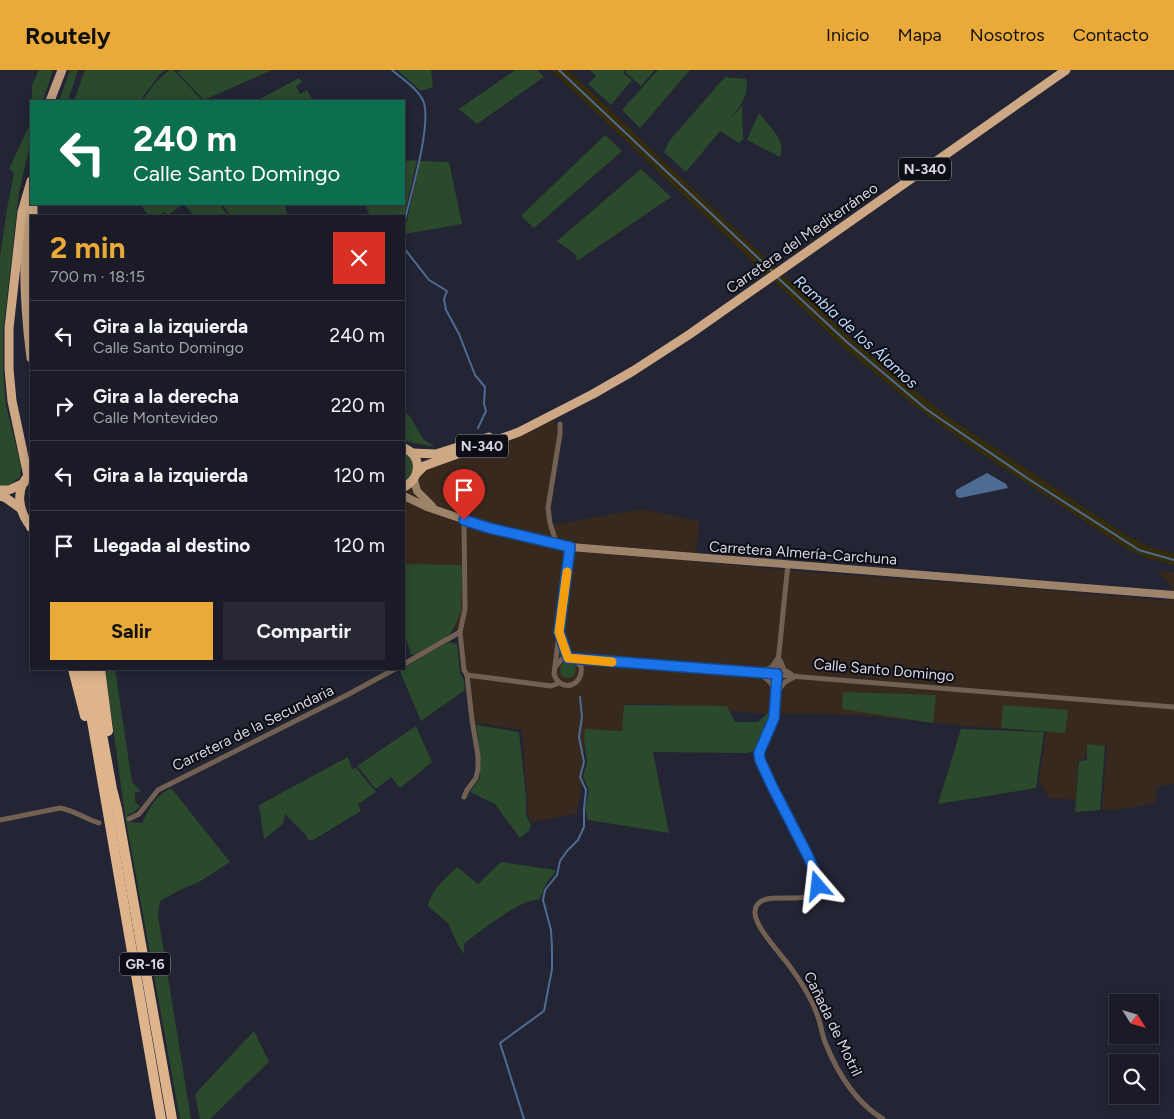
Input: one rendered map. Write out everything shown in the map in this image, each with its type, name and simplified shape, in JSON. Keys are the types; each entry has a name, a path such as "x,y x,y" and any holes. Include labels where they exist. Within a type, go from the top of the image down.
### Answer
{"highway":[{"name":"Carretera del Mediterráneo","path":"415,476 424,466 519,432 633,371 690,334 1066,70"},
{"path":"30,186 22,212 9,328 9,369 12,401 27,477 19,500 24,518 30,526"},
{"name":"Carretera del Mediterráneo","path":"412,453 436,454 546,417"},
{"path":"405,449 412,453 416,459 415,476"},
{"name":"N-340","path":"405,486 415,476"},
{"path":"0,490 9,490 27,477"},
{"path":"0,496 20,508"},
{"path":"73,670 101,791 106,803"},
{"name":"GR-16","path":"83,670 161,1119"},
{"name":"GR-16","path":"90,670 172,1119"},
{"path":"100,670 117,809"}],"main road":[{"path":"50,100 62,70"},
{"path":"30,190 24,272 30,348"},
{"path":"415,476 418,491 423,499 436,509"},
{"name":"Carretera Almería-Carchuna","path":"405,498 489,528 570,547 1174,595"}],"street":[{"path":"557,545 550,523 548,508 560,424"},
{"path":"464,520 465,609 460,632 464,670 468,675 471,712 478,756 476,778 464,797"},
{"path":"555,666 562,659 570,658 577,661 581,666 582,672 578,682 568,686 559,682 554,674 559,632 570,547"},
{"name":"Cañada de Motril","path":"788,565 774,718 759,753 760,760 772,786 808,856 818,886 811,896 805,898 775,897 767,899 755,907 754,913 756,920 790,966 808,995 818,1017 825,1042 847,1084 857,1098 872,1113 883,1119"},
{"path":"405,663 460,632"},
{"path":"559,632 570,658"},
{"path":"779,657 772,667 759,673 771,683 775,693 785,682 796,676"},
{"path":"779,657 784,670 796,676"},
{"name":"Calle Santo Domingo","path":"570,658 1174,707"},
{"name":"Calle Santo Domingo","path":"581,666 592,661"},
{"name":"Carretera de la Secundaria","path":"130,819 139,814 158,790 331,704 393,670"},
{"path":"468,675 551,686 559,682"},
{"path":"0,820 60,808 99,824"}],"shaded area":[{"path":"554,419 560,435 550,507 553,525 641,509 700,521 695,561 794,571 1170,601 1172,588 1158,571 1174,572 1174,784 1156,787 1156,803 1102,811 1107,746 1087,744 1085,759 1078,760 1076,800 1049,798 1039,781 1046,731 975,727 860,715 753,713 663,704 624,704 622,731 585,729 582,788 576,814 531,822 528,813 522,730 471,722 470,682 456,627 426,645 405,632 405,483 425,468 475,451"}],"green space":[{"path":"39,70 53,70 43,100 32,100 32,85"},
{"path":"70,70 78,70 68,100 59,100"},
{"path":"85,70 165,70 141,100 74,100"},
{"path":"169,70 173,70 202,100 143,100 156,82"},
{"path":"183,70 272,70 204,100 177,72"},
{"path":"397,70 431,70 433,87 421,91"},
{"path":"515,70 537,70 544,77 477,124 459,109"},
{"path":"590,70 625,70 623,73 632,80 611,105 588,84 596,76"},
{"path":"627,70 655,70 641,86 625,72"},
{"path":"658,70 690,70 640,128 622,110"},
{"path":"725,77 746,79 745,96 730,119 742,106 743,139 739,143 720,131 686,172 664,152 670,140"},
{"path":"299,78 302,82 296,86 300,94 307,90 312,100 258,100"},
{"path":"759,113 779,139 782,151 780,157 747,140"},
{"path":"30,123 30,145 19,192 3,333 6,405 21,467 20,477 8,485 0,486 0,257 14,173 9,169"},
{"path":"605,135 622,151 534,228 521,216"},
{"path":"417,160 405,215 370,215 365,205 405,205 405,161"},
{"path":"420,161 449,162 462,224 405,234"},
{"path":"641,169 671,197 577,261 576,255 557,241"},
{"path":"141,205 182,205 168,215 164,212 159,215 148,215"},
{"path":"185,205 220,205 228,215 193,215"},
{"path":"223,205 284,205 288,215 230,215"},
{"path":"405,413 410,416 423,439 435,447 405,441"},
{"path":"405,454 411,459 413,467 408,479 405,481"},
{"path":"405,564 462,565 461,611 453,630 447,637 414,655 411,654 405,635"},
{"path":"449,642 457,644 460,673 464,680 465,690 421,721 399,670 405,670 405,666"},
{"path":"565,662 571,662 576,667 574,676 565,678 560,673 560,667"},
{"path":"105,670 115,670 132,782 141,791 135,793 135,802 140,806 133,813 127,815 129,822 142,823 154,803 171,788 230,862 199,882 160,901 158,916 191,1119 180,1119 125,815"},
{"path":"843,692 936,695 933,723 842,709"},
{"path":"624,705 727,706 735,722 758,722 769,712 772,712 762,742 748,753 653,752 669,833 588,820 585,808 589,791 583,776 587,763 584,739 585,729 622,731"},
{"path":"1003,705 1068,710 1065,733 1001,728"},
{"path":"476,725 519,732 526,796 526,816 531,825 529,831 520,838 495,804 470,792 480,778"},
{"path":"416,726 432,762 400,788 391,777 376,789 357,766"},
{"path":"961,729 1044,732 1036,788 938,804"},
{"path":"1087,744 1105,746 1100,810 1075,812 1079,761 1087,760"},
{"path":"348,757 352,769 356,768 376,792 358,804 361,811 313,840 308,840 306,835 285,814 283,824 264,839 259,805"},
{"path":"501,862 555,870 555,873 547,882 539,900 522,904 490,924 464,944 464,954 448,923 428,906 432,895 457,867 478,884"},
{"path":"254,1031 269,1062 210,1119 200,1119 195,1094"}],"sand":[{"path":"551,70 568,70 851,339 882,365 950,418 1126,535 1150,547 1174,554 1174,565 1149,559 1127,549 965,443 912,404 844,348"}],"water":[{"path":"987,473 1006,484 1008,488 960,498 957,496 956,490"}],"waterway":[{"path":"392,70 419,94 424,103 425,129 405,220"},
{"name":"Rambla de los Álamos","path":"559,70 773,272"},
{"path":"405,249 429,280 447,291 444,299 446,310 459,334 475,375 485,387 484,404 486,411 478,428"},
{"name":"Rambla de los Álamos","path":"776,276 848,343 926,409 1030,480 1139,550 1174,560"},
{"path":"524,1119 500,1043 544,1011 552,969 551,930 543,900 545,890 557,875 560,861 578,840 584,827 586,790 580,777 584,762 579,737 582,717 580,697"}],"slow traffic":[{"path":"567,572 559,632 568,658 612,662"}],"route":[{"path":"464,520 489,528 570,547 559,632 568,658 777,674 774,718 759,753 760,760 808,856 818,886"}]}
